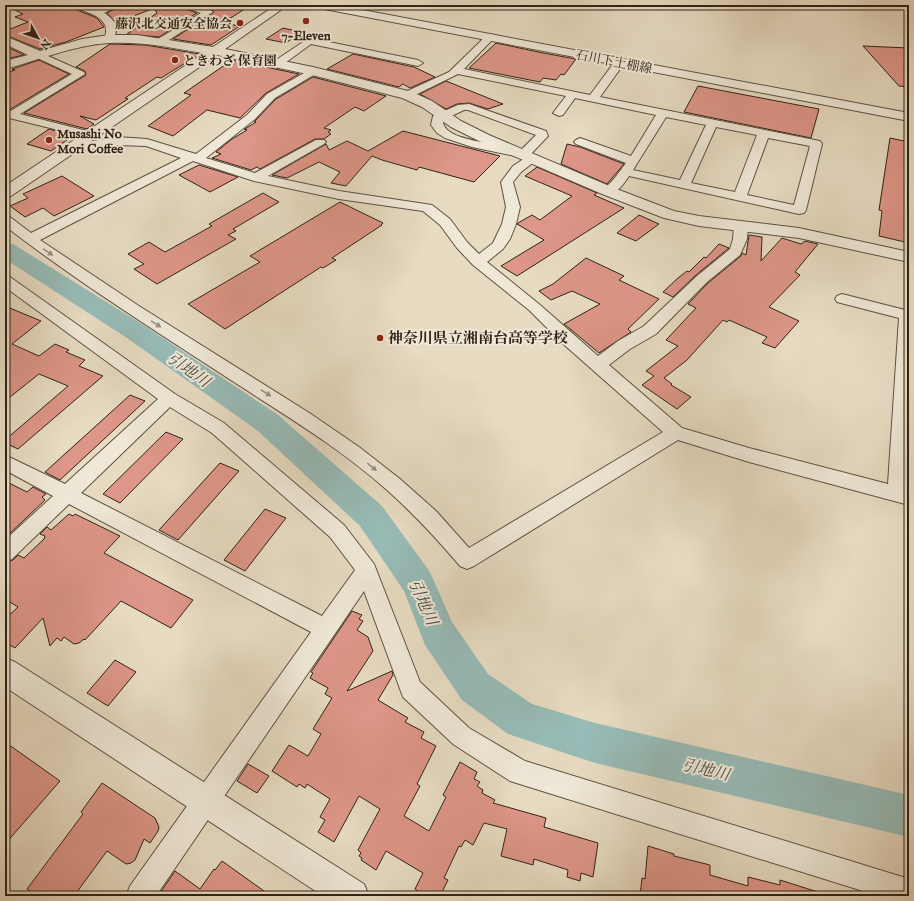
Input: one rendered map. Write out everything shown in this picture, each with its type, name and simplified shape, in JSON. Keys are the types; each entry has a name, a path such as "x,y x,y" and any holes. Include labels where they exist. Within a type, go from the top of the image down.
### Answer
{"street":[{"path":"75,5 97,13 109,21 112,26 109,39"},
{"path":"97,13 117,5"},
{"path":"161,42 208,12 186,5"},
{"path":"5,193 283,5"},
{"name":"石川下土棚線","path":"319,5 909,117"},
{"name":"石川下土棚線","path":"350,5 578,47 909,112"},
{"path":"407,95 453,74 490,37"},
{"path":"5,65 82,43 109,39 137,39 216,51 313,72 407,95 427,104 442,115 471,132 608,191 670,215 699,221 799,233 909,257"},
{"path":"5,40 80,74 8,114"},
{"path":"277,64 309,41 418,63"},
{"path":"593,99 620,62"},
{"path":"457,71 662,114 816,144 799,210 626,172"},
{"path":"31,239 194,158 250,117 271,96 313,72"},
{"path":"559,113 572,95"},
{"path":"442,115 462,106 469,107 542,133 542,136 524,155 517,170 507,182 513,207 509,224 503,239 498,246 478,262"},
{"path":"8,114 92,135"},
{"path":"608,191 619,182 639,153 662,114"},
{"path":"684,185 712,124"},
{"path":"740,198 763,134"},
{"path":"73,148 117,141 132,141 163,147 257,178 339,195 427,208 445,222 462,245 478,262 534,307 676,433 750,455 903,496 907,315 842,299"},
{"path":"257,178 320,142"},
{"path":"580,142 633,161"},
{"path":"5,220 134,310 305,419 353,452 393,484 429,517 468,560 676,433"},
{"path":"598,365 624,345 650,330 702,279 735,252 740,240 741,226"},
{"path":"7,283 169,398 218,428 337,531 367,570 411,689 461,736 519,772 909,892"},
{"path":"5,554 169,398"},
{"path":"5,462 326,629"},
{"path":"140,896 207,802 367,570"},
{"path":"5,671 352,896"}],"building":[{"path":"5,5 70,5 72,8 97,18 104,27 66,42 40,49 5,35 5,31 28,22 15,17 23,14"},
{"path":"122,5 181,5 183,8 197,13 159,37 127,34 157,13 154,8 116,23 107,13"},
{"path":"200,5 251,5 223,23 240,26 211,45 173,39 214,12 211,9"},
{"path":"283,28 301,32 286,43 266,39"},
{"path":"496,43 576,59 564,75 561,74 556,80 543,78 540,82 469,68"},
{"path":"110,44 145,45 200,54 161,78 157,77 125,98 128,99 96,120 80,116 94,124 87,129 24,113 86,75 85,71 76,67"},
{"path":"5,46 24,55 5,59"},
{"path":"863,46 909,48 909,87 899,86"},
{"path":"353,54 414,67 435,77 410,88 403,84 399,87 327,69"},
{"path":"39,60 69,74 9,110 5,110 5,73 15,70 12,69"},
{"path":"232,60 299,74 266,93 240,118 207,110 173,136 148,126 191,95 184,93"},
{"path":"313,77 386,96 364,111 355,107 324,128 331,130 328,132 331,134 324,139 315,139 260,169 257,167 251,170 212,158 221,154 216,152 232,139 247,130 244,129 256,122 254,122 276,99"},
{"path":"446,81 503,104 488,109 469,103 457,104 446,109 420,94"},
{"path":"698,86 819,109 811,138 684,112"},
{"path":"49,129 73,136 51,151 27,144"},
{"path":"403,131 500,156 474,182 419,167 417,170 372,156 346,186 331,183 340,172 319,162 287,178 272,175 326,144 329,150 347,141 368,151"},
{"path":"890,138 909,142 909,243 879,236 882,211 879,210"},
{"path":"567,144 580,147 624,164 607,184 561,164"},
{"path":"199,165 238,177 210,192 179,175"},
{"path":"537,167 597,193 594,195 624,208 517,276 501,266 544,240 517,224 532,215 540,220 572,196 525,176"},
{"path":"62,176 94,196 54,216 43,208 25,217 10,206 28,198 23,194"},
{"path":"263,193 279,202 233,229 236,231 228,235 236,239 157,284 134,269 144,264 128,254 149,242 165,252 212,226 209,224"},
{"path":"340,202 383,223 382,225 332,258 336,260 323,268 321,267 225,329 188,304 260,262 250,256"},
{"path":"639,215 659,224 636,241 617,233"},
{"path":"749,235 762,237 761,261 782,238 801,244 805,241 818,244 795,272 800,275 769,307 799,321 775,348 762,343 767,337 729,320 727,322 723,320 687,360 664,378 672,384 671,385 691,397 677,409 642,385 654,376 646,371 678,346 666,340 696,308 688,304 708,283 741,256 742,253 746,255"},
{"path":"719,244 729,248 696,275 673,297 663,292 687,271 689,272 704,257 706,258"},
{"path":"586,258 624,276 619,280 659,299 628,329 631,332 599,353 564,324 600,304 572,291 551,300 539,291 553,284"},
{"path":"5,306 41,321 12,344 39,356 55,344 69,350 66,352 85,360 79,366 103,376 18,449 5,443 5,440 68,386 39,374 5,401"},
{"path":"130,395 145,401 60,480 45,472"},
{"path":"166,432 183,439 120,503 103,494"},
{"path":"220,463 239,471 178,540 159,530"},
{"path":"5,481 27,492 33,487 46,494 42,497 45,500 5,538"},
{"path":"265,509 286,518 245,571 224,560"},
{"path":"69,514 73,516 75,514 120,536 104,553 193,600 171,628 121,601 85,640 84,639 79,643 74,644 64,637 61,641 57,638 50,646 43,618 15,648 5,642 5,619 18,607 5,599 5,563 13,560 18,555 24,558 44,539 45,536 40,534 47,527 51,530"},
{"path":"352,611 362,615 359,619 363,621 357,630 368,637 373,651 347,691 392,671 393,675 378,700 408,718 405,722 424,732 421,738 436,746 417,784 420,786 404,816 429,831 446,797 443,795 460,762 477,772 474,779 480,782 477,786 483,790 482,793 495,800 493,803 546,818 544,827 598,843 593,877 581,873 580,881 567,877 568,870 534,859 533,865 501,856 507,829 484,823 473,845 465,840 461,847 459,846 444,878 448,880 440,896 425,896 415,889 423,873 386,851 376,870 361,860 362,858 359,856 361,853 358,850 380,809 359,796 334,842 318,832 325,820 320,817 330,799 307,784 305,788 299,784 297,787 272,771 289,745 308,756 321,734 313,729 332,698 325,694 328,688 310,678 313,673 311,672"},
{"path":"115,660 136,672 108,706 87,693"},
{"path":"5,742 60,781 5,844"},
{"path":"248,764 269,776 257,793 237,781"},
{"path":"102,783 155,818 159,827 158,831 150,843 144,839 135,860 131,863 126,864 107,851 74,896 37,896 27,889 83,814 81,812"},
{"path":"648,846 674,854 674,856 710,865 710,875 748,886 748,877 780,885 780,880 821,893 821,896 640,896 642,878 645,879"},
{"path":"222,861 271,896 158,896 175,871 200,889 214,869 215,870"}],"waterway":[{"name":"引地川","path":"5,249 136,332 268,423 371,516 418,583 438,633 475,687 522,720 595,743 909,816"}],"place":[{"name":"7-Eleven","path":"306,21"},
{"name":"藤沢北交通安全協会","path":"240,23"},
{"name":"ときわざ 保育園","path":"175,60"},
{"name":"Musashi No Mori Coffee","path":"49,140"},
{"name":"神奈川県立湘南台高等学校","path":"380,338"}]}
